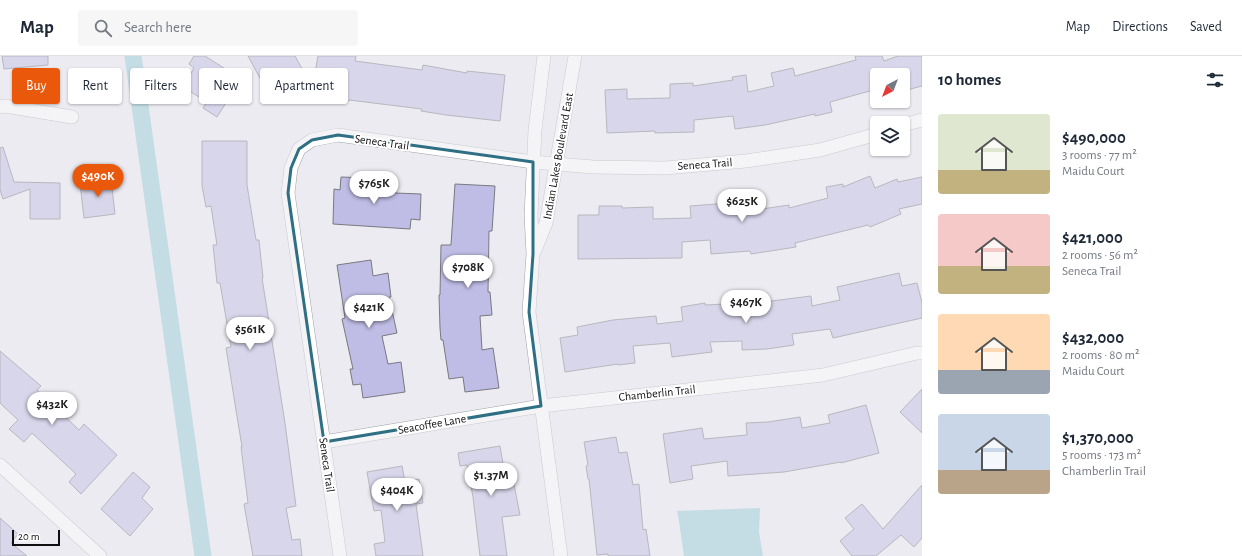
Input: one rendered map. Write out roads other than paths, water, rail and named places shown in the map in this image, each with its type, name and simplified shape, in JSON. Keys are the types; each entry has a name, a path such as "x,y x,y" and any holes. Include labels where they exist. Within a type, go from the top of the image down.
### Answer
{"street":[{"name":"Indian Lakes Boulevard East","path":"541,406 529,312 533,254 531,216 535,130 544,56"},
{"name":"Indian Lakes Boulevard East","path":"533,254 546,223 575,56"},
{"path":"0,107 5,106 72,117"},
{"path":"910,124 922,120"},
{"name":"Seneca Trail","path":"340,556 288,193 291,168 299,149 312,140 338,135 534,162 593,167 665,168 746,161 820,150 870,136"},
{"name":"Chamberlin Trail","path":"541,406 823,375 922,353"},
{"path":"541,406 561,556"},
{"name":"Seacoffee Lane","path":"324,442 541,406"},
{"path":"0,465 100,556"}],"water":[{"path":"760,508 759,532 763,556 684,556 677,511"}],"waterway":[{"path":"133,56 203,556"},
{"path":"157,268 163,268"}]}
